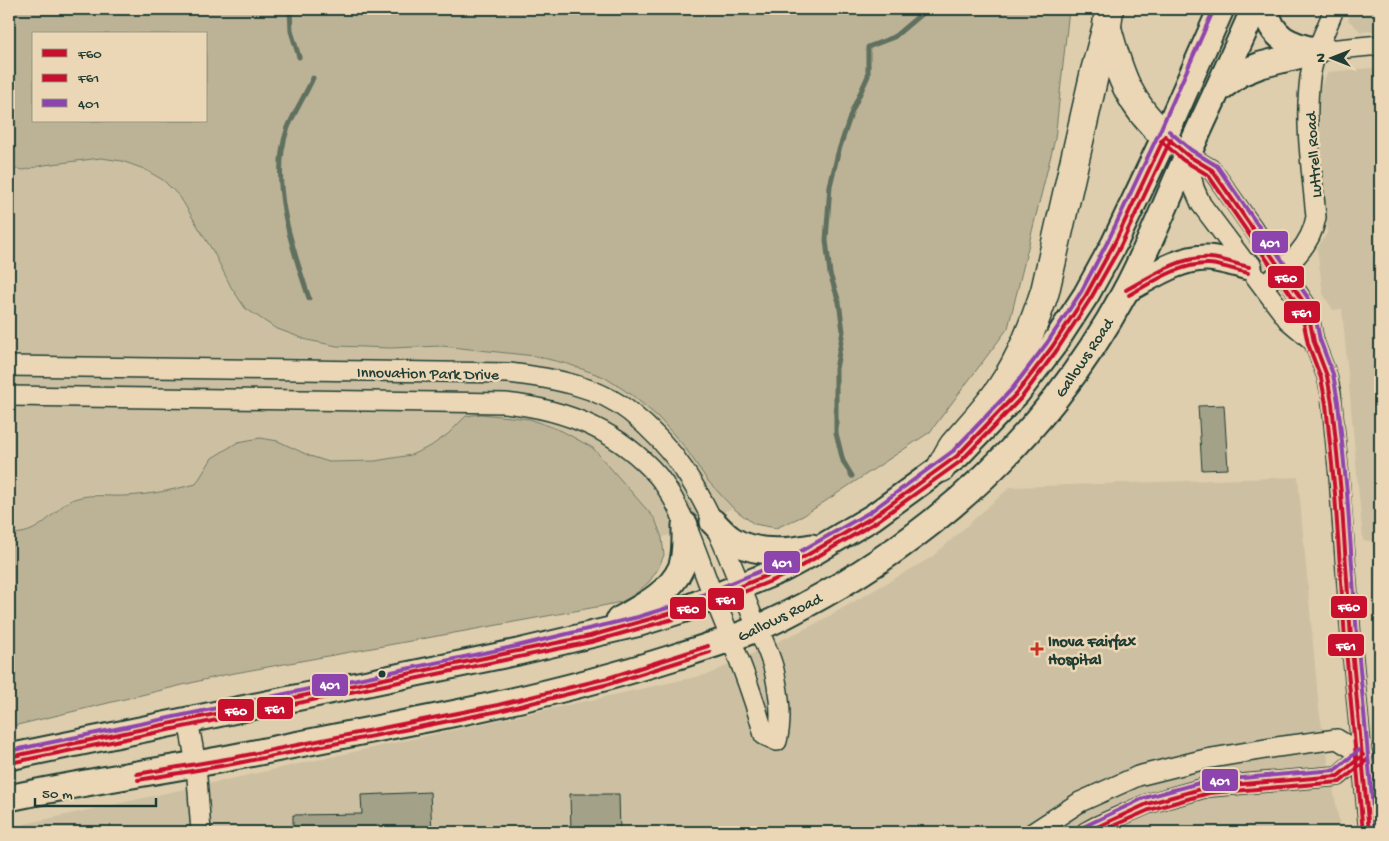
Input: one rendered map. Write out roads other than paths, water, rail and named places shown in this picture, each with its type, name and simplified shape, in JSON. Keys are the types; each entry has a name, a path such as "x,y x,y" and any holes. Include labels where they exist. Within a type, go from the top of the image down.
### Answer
{"highway":[{"path":"1108,18 1117,65 1124,83 1136,103 1165,136"},
{"path":"941,468 953,446 979,418 1002,387 1019,358 1034,323 1045,291 1108,18"}],"main road":[{"name":"Gallows Road","path":"9,757 590,636 682,610 741,587 783,569 873,517 957,456 976,438 1018,393 1052,347 1086,295 1109,253 1165,136 1221,9"},
{"name":"Gallows Road","path":"9,798 75,784 196,764 498,705 608,678 731,639 791,612 860,574 907,542 945,512 1024,436 1057,397 1126,290 1161,218 1187,155 1219,89 1254,9"},
{"path":"1266,9 1268,23 1276,33 1293,45 1317,52"},
{"path":"1219,89 1241,73 1261,64 1317,52"},
{"path":"1165,136 1187,155"},
{"path":"1126,290 1165,269 1193,259 1218,260 1256,276"},
{"path":"713,522 730,538 743,546 756,549 785,551 827,544"},
{"path":"590,636 637,610 665,590 680,568 684,554 685,525"}],"street":[{"name":"Luttrell Road","path":"1256,276 1282,270 1304,246 1314,231 1316,217 1308,118 1310,77 1317,52 1334,9"},
{"path":"1317,52 1380,45"},
{"path":"1187,155 1212,170 1307,307 1314,342 1327,376 1331,394 1340,477 1351,638 1369,832"},
{"path":"1187,155 1194,188 1201,204 1288,320 1314,342"},
{"name":"Innovation Park Drive","path":"9,366 509,373 557,380 581,387 609,399 630,412 670,451 696,488 713,522 773,668 780,706 780,728 777,741 764,735 757,709 731,639 685,525 671,498 658,477 637,456 620,443 581,420 544,408 496,402 9,396"},
{"path":"188,720 196,764 201,832"},
{"path":"1034,832 1080,802 1138,776 1206,759 1337,739 1363,755"},
{"path":"1086,832 1147,804 1208,787 1338,776 1363,755"}],"waterway":[{"path":"290,9 291,31 299,57"},
{"path":"852,476 843,461 836,433 836,369 843,331 839,302 830,274 826,240 830,186 838,153 852,111 868,76 868,47 894,37 927,9"},
{"path":"309,298 285,215 280,171 282,150 287,130 313,78"}],"place":[{"name":"Inova Fairfax Hospital","path":"1037,649"}]}
